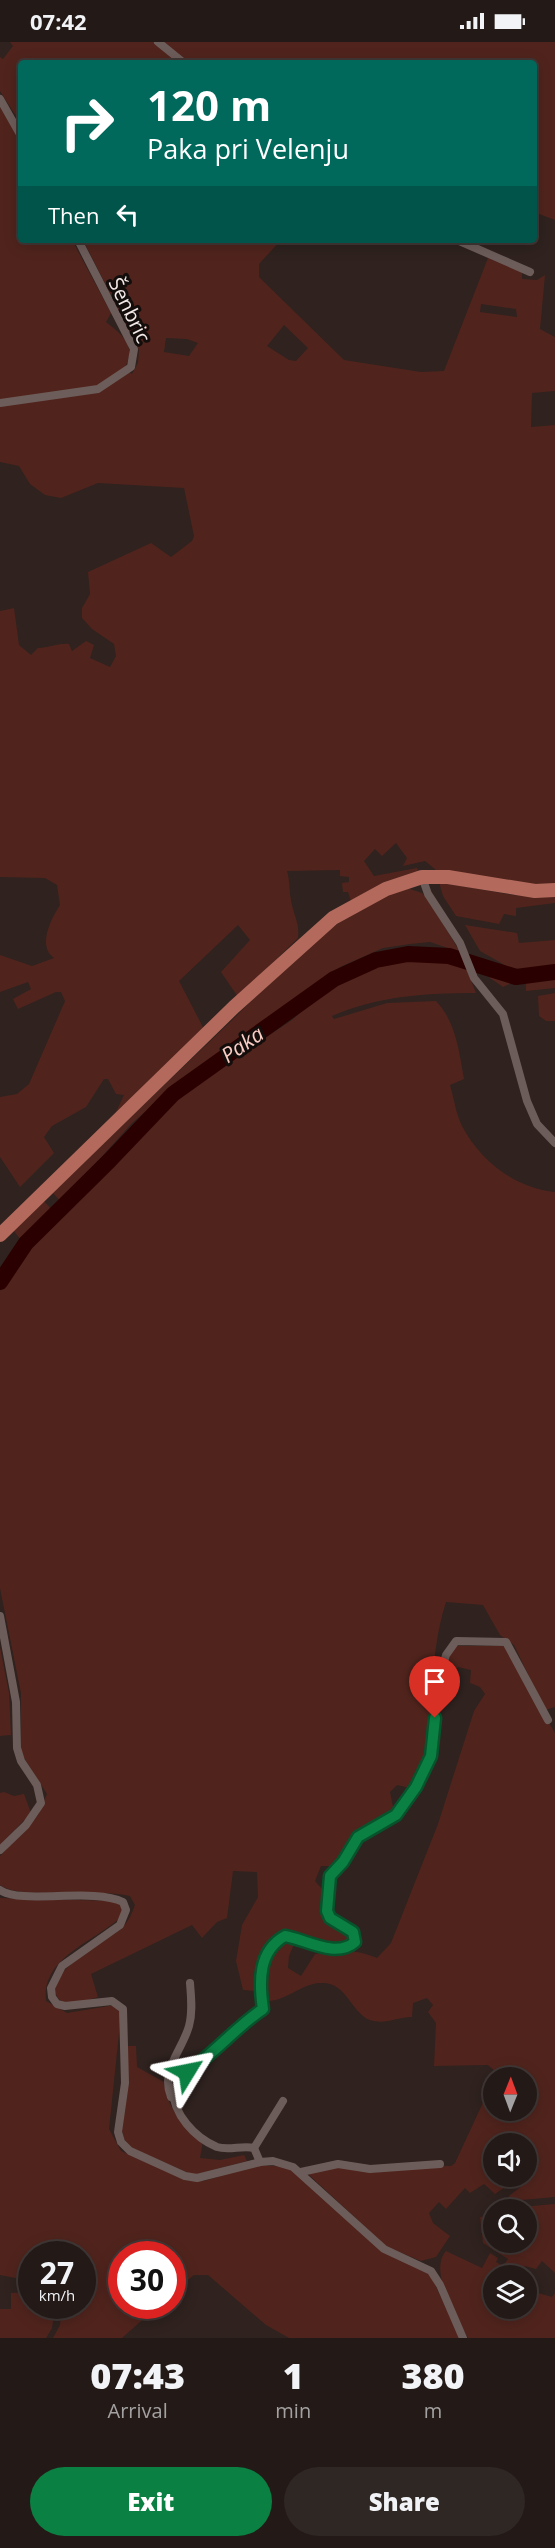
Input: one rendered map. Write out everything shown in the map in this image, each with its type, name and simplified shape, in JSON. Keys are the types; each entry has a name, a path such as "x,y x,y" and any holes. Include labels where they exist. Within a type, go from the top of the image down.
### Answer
{"main road":[{"path":"0,1235 310,936 358,903 386,889 422,878 448,876 535,891 555,890"}],"street":[{"path":"158,42 180,60"},
{"path":"0,99 18,131"},
{"name":"Šenbric","path":"0,403 98,389 131,367 134,349 80,243"},
{"path":"464,243 530,272"},
{"path":"422,878 428,894 460,943 474,978 503,1014 527,1101 537,1125 555,1143"},
{"path":"0,1616 16,1702 17,1748 21,1761 37,1785 41,1803 27,1826 0,1850"},
{"path":"173,2100 173,2090 187,2072 207,2059 247,2020 263,2009 260,1976 263,1962 276,1941 285,1936 326,1948 351,1945 355,1942 353,1932 330,1918 327,1911 330,1876 343,1862 358,1837 396,1815 425,1770 434,1742 435,1693 439,1674 451,1646 456,1641 464,1640 506,1642 548,1720"},
{"path":"0,1890 16,1895 102,1896 123,1902 126,1910 120,1925 62,1966 51,1988 57,2004 65,2006 112,2001 123,2009 125,2083 118,2132 121,2142 130,2151 186,2176 197,2178 260,2162 283,2163 301,2172 384,2249 431,2271 440,2285 463,2338"},
{"path":"190,1983 192,2002 189,2026 167,2078 177,2112 188,2125 216,2146 254,2148"},
{"path":"254,2148 283,2101"},
{"path":"254,2148 260,2162"},
{"path":"301,2172 338,2164 390,2169 440,2164"}],"shaded area":[{"path":"10,42 154,42 177,60 18,60 18,119 0,91 0,57 3,59 13,46"},
{"path":"161,42 555,42 555,220 537,213 537,60 184,60"},
{"path":"0,107 18,138 18,243 74,243 111,313 106,322 127,342 129,354 124,369 132,374 138,363 139,350 85,243 278,243 259,264 259,277 344,360 421,372 444,371 488,258 522,271 522,279 537,280 545,275 540,329 555,337 555,391 532,393 531,427 555,425 555,885 534,886 436,870 425,861 403,866 407,858 396,843 382,856 375,849 364,861 374,876 417,868 419,872 395,879 351,901 348,892 343,892 342,883 349,882 349,877 340,876 340,870 287,871 298,938 238,997 221,972 250,940 238,925 179,981 205,1031 116,1112 124,1095 116,1094 108,1079 104,1079 86,1107 52,1126 44,1137 54,1153 20,1187 0,1157 0,1097 17,1094 29,1084 65,1001 61,992 56,992 18,1009 13,999 31,989 28,982 0,992 0,955 32,966 54,958 46,947 46,940 47,932 60,905 57,885 45,878 0,877 0,611 14,608 19,645 31,655 38,648 61,644 69,644 72,651 86,641 94,645 90,658 110,667 116,656 114,644 92,629 82,618 82,608 90,594 88,572 151,543 171,557 192,541 194,536 184,488 98,483 61,498 45,495 30,484 19,466 0,462","holes":["481,304 516,309 517,317 480,312","284,325 308,348 296,361 289,360 267,346","166,338 187,339 198,343 189,356 164,352"]},
{"path":"439,882 513,895 555,896 555,903 516,908 516,916 504,914 499,924 456,916 443,896"},
{"path":"407,888 422,893 428,899 460,952 430,942 410,944 383,948 340,967 269,1023 173,1088 132,1123 61,1202 53,1193 308,947 354,913"},
{"path":"465,925 517,933 519,943 555,940 555,968 517,972 480,951"},
{"path":"406,959 465,965 476,993 402,997 367,1004 332,1016 334,1019 387,1003 436,1001 448,1018 458,1048 464,1079 450,1085 460,1121 470,1139 489,1162 513,1179 555,1192 555,1707 545,1710 514,1645 500,1635 483,1605 446,1602 436,1650 427,1745 417,1777 410,1788 397,1785 390,1792 393,1807 384,1820 365,1826 353,1835 348,1849 333,1866 321,1866 315,1881 322,1889 322,1915 349,1933 349,1943 337,1945 318,1943 283,1929 264,1948 260,1956 256,1973 256,1991 243,1990 236,1961 242,1925 258,1897 257,1872 233,1871 227,1918 217,1922 202,1938 192,1925 91,1974 98,1997 77,2002 62,2001 58,1998 55,1989 58,1979 78,1959 121,1929 130,1918 135,1905 130,1896 117,1894 24,1892 0,1885 0,1856 38,1815 47,1794 21,1753 21,1693 0,1588 0,1291 26,1249 92,1185 144,1126 174,1099 292,1020 343,976 348,979 366,968"},
{"path":"487,971 514,982 503,987 490,978"},
{"path":"555,978 555,988 526,991 526,982"},
{"path":"555,993 555,1021 546,1021 539,1016 538,996"},
{"path":"44,1201 52,1210 21,1240 13,1230"},
{"path":"452,1646 505,1646 555,1733 555,2197 510,2199 509,2196 520,2187 537,2187 537,2133 483,2133 483,2185 470,2193 465,2188 446,2209 439,2202 429,2213 433,2223 450,2236 436,2257 421,2261 387,2247 307,2173 339,2167 451,2166 455,2163 483,2103 483,2121 537,2121 537,2067 434,2066 436,2023 428,2012 433,2005 427,1998 413,2003 412,2017 375,2021 363,2016 342,1992 329,1984 313,1984 268,2001 263,1980 276,1945 289,1939 295,1942 289,1956 288,1968 301,1976 315,1954 346,1951 377,1958 391,1943 438,1824 474,1711 485,1694 480,1687 470,1683 471,1670 458,1667 450,1679 445,1676"},
{"path":"0,1647 9,1693 11,1735 0,1736"},
{"path":"4,1792 14,1796 24,1794 31,1813 0,1845 0,1793"},
{"path":"0,1898 116,1901 123,1905 125,1913 62,1960 47,1985 46,2001 67,2013 115,2005 121,2014 109,2129 121,2151 190,2181 204,2181 257,2165 289,2167 360,2232 430,2274 460,2338 289,2338 266,2325 208,2275 194,2275 186,2281 186,2241 108,2241 108,2319 143,2319 122,2338 53,2338 61,2319 96,2319 96,2241 18,2241 18,2278 0,2275"},
{"path":"126,2046 136,2046 137,2067 164,2082 169,2101 177,2116 203,2141 200,2158 220,2160 244,2155 247,2161 193,2175 132,2148 124,2139 121,2127"},
{"path":"487,2187 505,2187 495,2194"},
{"path":"555,2204 555,2273 542,2261 537,2268 537,2265 504,2265 508,2259 499,2253 537,2253 537,2206"},
{"path":"480,2217 483,2217 483,2243"},
{"path":"446,2251 482,2268 483,2266 483,2319 537,2319 537,2293 552,2297 555,2293 555,2338 468,2338 446,2294 440,2270 441,2260"},
{"path":"490,2253 498,2258 496,2262 501,2265 484,2265"},
{"path":"11,2293 18,2293 18,2319 53,2319 52,2328 46,2338 0,2338 0,2309 11,2309"}],"waterway":[{"name":"Paka","path":"0,1282 26,1243 173,1094 334,979 376,960 408,954 449,956 516,977 555,972"}],"route":[{"path":"187,2072 207,2059 247,2020 263,2009 260,1976 263,1962 276,1941 285,1936 326,1948 351,1945 355,1942 356,1936 353,1932 337,1924 330,1918 327,1911 327,1885 330,1876 343,1862 358,1837 396,1815 416,1787 431,1756 436,1730 435,1718"}]}
